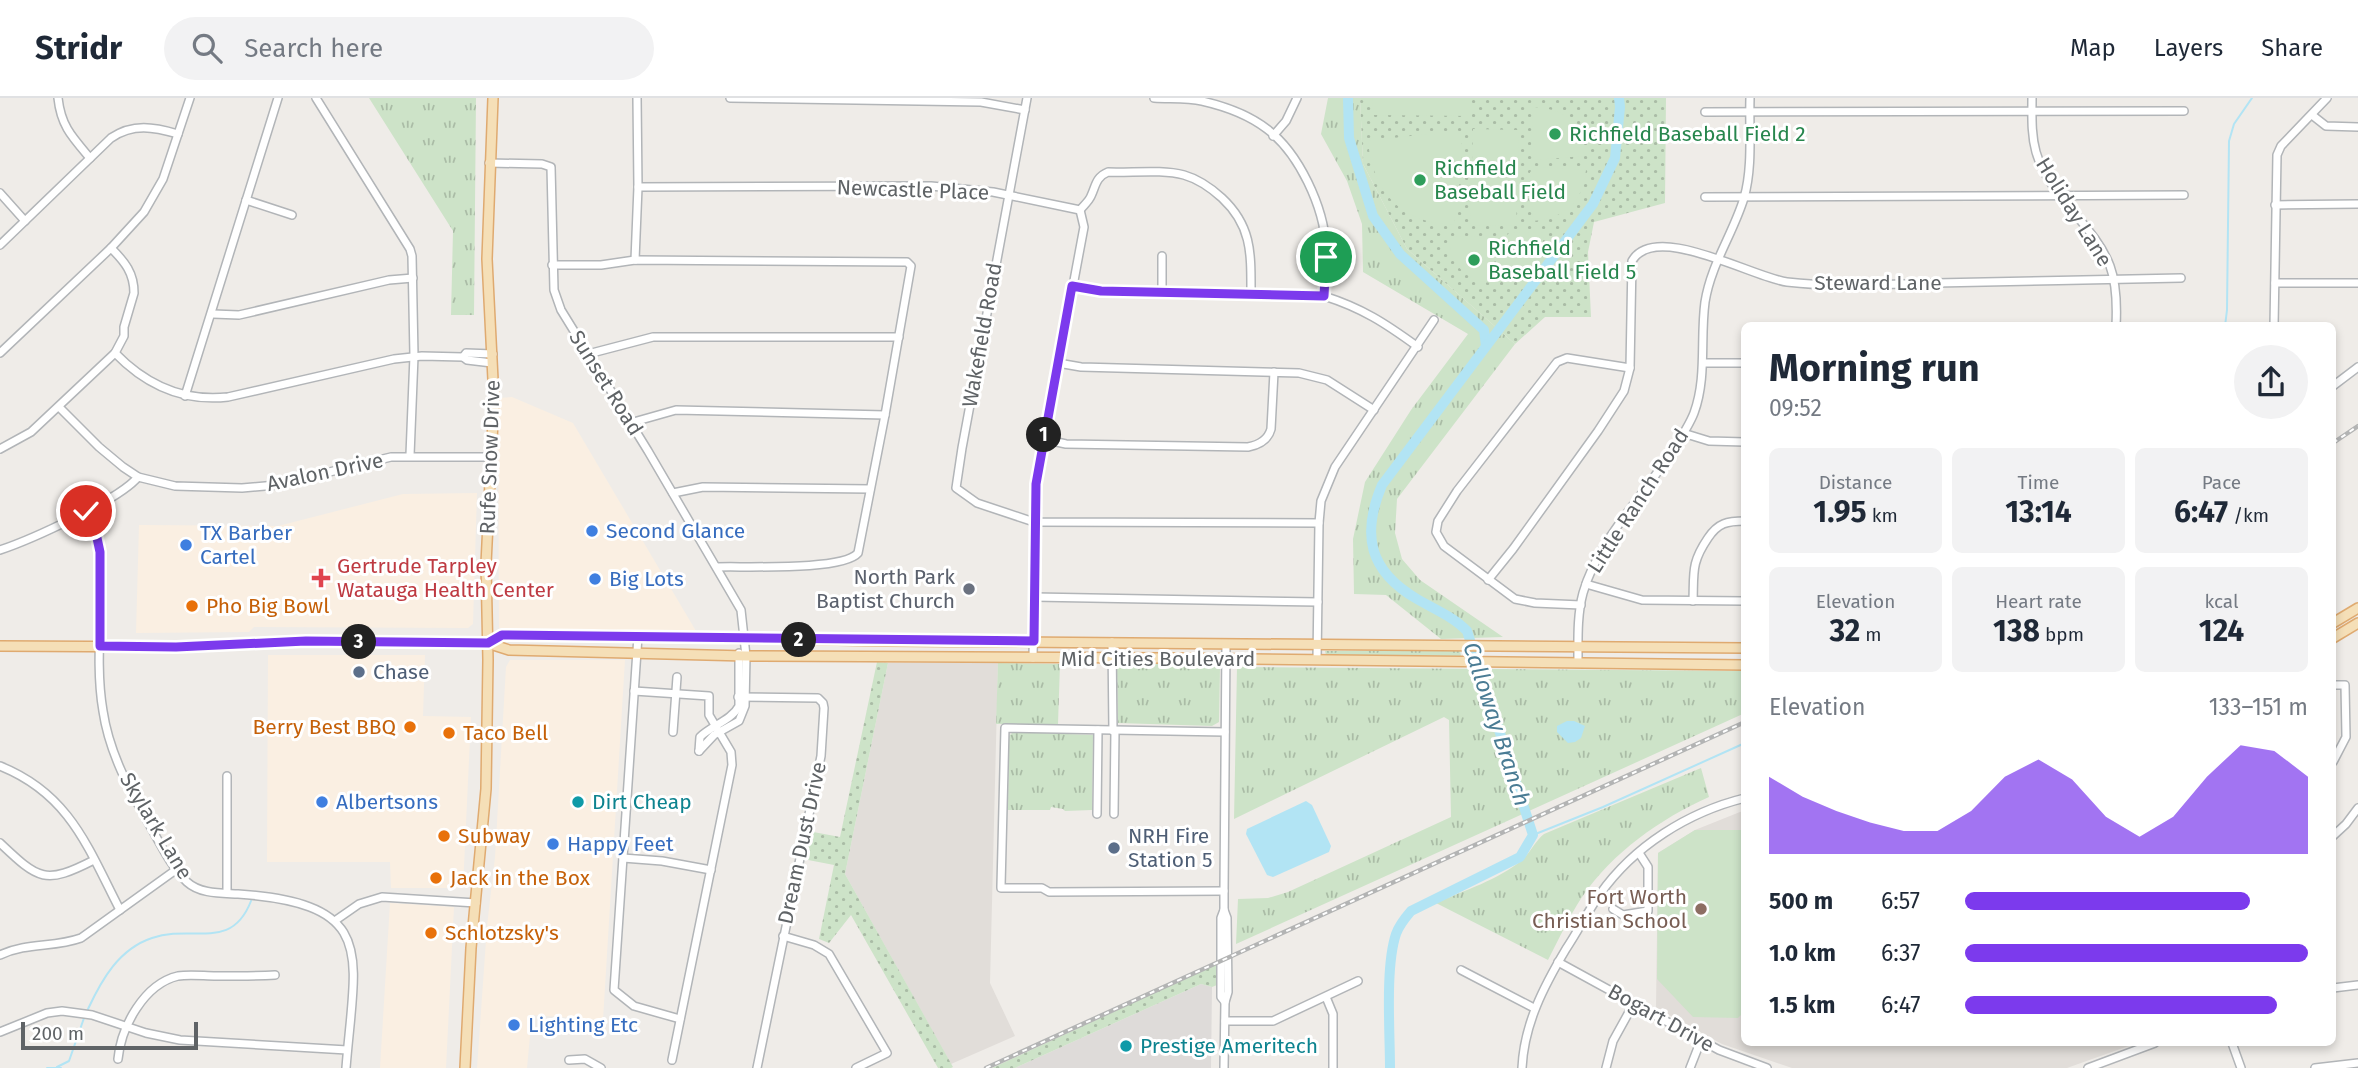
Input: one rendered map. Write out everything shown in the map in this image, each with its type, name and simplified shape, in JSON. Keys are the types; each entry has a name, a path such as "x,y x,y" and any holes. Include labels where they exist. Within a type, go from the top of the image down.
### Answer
{"main road":[{"name":"Rufe Snow Drive","path":"466,1068 471,948 486,789 486,552 492,457 493,358 487,258 493,98"},
{"path":"2336,621 2358,608"},
{"path":"2336,636 2358,623"},
{"name":"Mid Cities Boulevard","path":"488,643 502,635 1741,648"},
{"path":"0,646 176,647 306,641 488,643"},
{"path":"920,641 920,657"},
{"name":"Mid Cities Boulevard","path":"488,643 509,650 742,656 1226,658 1741,665"}],"street":[{"path":"58,98 60,114 67,131 89,158"},
{"path":"0,353 111,248 144,212 155,195 190,98"},
{"path":"185,396 213,314 278,98"},
{"path":"316,98 410,248 414,278 410,455"},
{"path":"635,260 637,98"},
{"path":"730,98 981,102 1025,110"},
{"name":"Wakefield Road","path":"1027,98 956,488 977,503 1034,522"},
{"path":"1154,98 1210,103 1246,116 1269,130 1301,169 1315,200 1326,247 1324,296"},
{"path":"1273,136 1286,121 1297,98"},
{"name":"Little Ranch Road","path":"1578,662 1581,605 1586,584 1604,548 1684,433 1694,412 1703,363 1705,304 1718,257 1744,199 1748,174 1749,98"},
{"name":"Holiday Lane","path":"2032,98 2032,132 2037,153 2051,182 2105,256 2114,280 2116,322"},
{"path":"2274,322 2277,155 2287,139 2327,98"},
{"path":"1705,112 2184,111"},
{"path":"2312,115 2326,126 2358,127"},
{"path":"0,245 111,138 128,129 158,128 178,134"},
{"name":"Sunset Road","path":"489,163 542,164 551,167 552,265 554,290 561,310 741,610 744,639"},
{"path":"1033,658 1036,484 1084,227 1080,209 1090,198 1098,178 1108,172 1175,174 1193,179 1218,194 1243,223 1248,240 1251,293"},
{"name":"Newcastle Place","path":"638,187 931,186 969,188 1080,209"},
{"path":"0,193 25,221"},
{"path":"1705,197 1744,199 2184,195"},
{"path":"246,200 292,215"},
{"path":"2275,205 2358,204"},
{"path":"0,449 31,432 115,353 124,336 134,285 129,269 111,248"},
{"name":"Steward Lane","path":"1630,368 1632,261 1637,254 1648,248 1673,248 1718,257 1768,278 1793,282 1855,284 2181,278"},
{"path":"1162,256 1162,291"},
{"path":"552,265 601,265 635,260 909,262 912,269 861,543 855,557 825,565 717,567"},
{"path":"213,314 239,315 389,280 414,278"},
{"path":"2275,283 2358,283"},
{"path":"1072,286 1101,291 1324,296 1354,306 1384,322 1418,347"},
{"path":"1317,659 1321,501 1335,467 1434,320"},
{"path":"588,354 653,337 899,337"},
{"path":"115,353 131,369 149,381 185,396 204,399 228,397 414,356 463,357 467,360 493,358"},
{"path":"1488,580 1616,405 1627,382 1630,368 1567,358 1557,362 1441,514 1436,532 1444,546 1488,580 1515,599 1535,603 1581,605"},
{"path":"1058,363 1081,367 1299,373 1327,380 1374,410"},
{"path":"1703,363 1741,363"},
{"path":"2336,384 2358,367"},
{"path":"1044,439 1066,444 1257,445 1269,435 1271,429 1274,372"},
{"name":"Avalon Drive","path":"59,407 99,447 138,477 175,486 276,485 391,457 410,455 492,457"},
{"path":"630,423 676,410 885,415"},
{"path":"1684,433 1709,441 1741,442"},
{"path":"0,550 86,511 131,486 138,477"},
{"path":"673,493 703,487 870,489"},
{"name":"Skylark Lane","path":"86,511 100,552 102,710 130,791 177,869 193,886 202,890 293,900 336,920"},
{"path":"1693,601 1695,559 1700,548 1719,525 1728,521 1741,521"},
{"path":"1034,522 1319,523"},
{"path":"1586,584 1642,600 1741,601"},
{"path":"1034,597 1318,601"},
{"path":"638,636 614,990 634,1006 680,1019"},
{"path":"716,729 736,712 739,706 744,639"},
{"path":"1112,642 1114,814"},
{"path":"1224,1068 1225,1002 1221,997 1226,644"},
{"path":"673,732 677,677"},
{"path":"2336,685 2345,685 2346,737 2336,756"},
{"path":"634,691 709,696 709,715 731,752 732,765 672,1060"},
{"name":"Dream Dust Drive","path":"741,697 818,698 824,705 821,756 757,1068"},
{"path":"1224,891 1063,892 1042,888 1001,888 1005,728 1225,732"},
{"path":"1097,814 1098,730"},
{"path":"0,765 26,778 55,800 68,816 94,860 120,910"},
{"path":"227,776 227,893"},
{"path":"1522,1068 1527,1030 1534,1008 1558,962 1601,893 1639,852 1693,816 1714,806 1741,799"},
{"path":"2336,833 2358,808"},
{"path":"2350,818 2358,825"},
{"path":"0,844 26,868 46,876 68,873 94,860"},
{"path":"1613,909 1623,915 1648,911 1648,867 1639,852"},
{"path":"623,858 662,861 711,870"},
{"path":"0,955 25,946 81,938 177,869"},
{"path":"346,1068 353,961 349,941 336,920 359,904 382,897 476,903"},
{"path":"783,936 814,944 829,954 887,1053 856,1068"},
{"name":"Bogart Drive","path":"1558,962 1719,1050 1767,1068"},
{"path":"1461,970 1534,1008"},
{"path":"118,1059 125,1026 134,1011 168,980 179,976 275,975"},
{"path":"1225,1021 1273,1021 1358,981"},
{"path":"2336,988 2358,985"},
{"path":"1326,997 1333,1014 1333,1068"},
{"path":"1606,1068 1613,1041 1634,1003"},
{"path":"0,1032 47,1013 62,1011 92,1015 180,1040 347,1050"},
{"path":"1690,1068 1701,1040"},
{"path":"2088,1068 2147,1046"},
{"path":"2233,1046 2241,1068"},
{"path":"569,1060 585,1059 601,1068"},
{"path":"2315,1068 2358,1063"}],"shaded area":[{"path":"512,397 573,423 696,631 499,628 498,398"},
{"path":"477,493 473,624 468,628 254,627 249,632 136,633 139,525 278,526 403,494"},
{"path":"268,655 425,655 423,716 471,717 463,888 391,888 390,862 267,862"},
{"path":"510,660 625,660 603,1020 532,1015 527,1068 477,1068 487,926 495,857 506,667"},
{"path":"888,663 998,663 990,983 1015,1036 951,1064 845,874"},
{"name":"Fort Worth Christian School","path":"1741,812 1741,1046 2129,1046 2067,1068 1792,1068 1722,1044 1656,1008 1658,853 1695,830"},
{"path":"390,903 454,907 446,1068 380,1068"},
{"path":"1201,984 1212,987 1211,1068 1015,1068"}],"green space":[{"path":"369,98 476,98 474,315 451,315 453,231"},
{"path":"1328,98 1360,98 1363,164 1407,249 1515,344 1397,499 1395,533 1402,559 1420,580 1503,637 1441,639 1386,595 1354,594 1353,539 1365,482 1411,410 1468,334 1363,272 1362,224 1347,181 1321,134"},
{"path":"1360,98 1666,98 1665,203 1594,222 1588,252 1591,317 1545,317 1515,344 1407,249 1363,164"},
{"path":"1373,98 1471,98 1471,116 1372,115"},
{"name":"Richfield Baseball Field 2","path":"1533,107 1555,111 1569,120 1578,135 1584,156 1535,160 1531,156"},
{"path":"1473,129 1519,130 1516,226 1470,225"},
{"name":"Richfield Baseball Field","path":"1427,134 1454,134 1461,141 1461,170 1454,225 1436,223 1405,212 1384,190 1371,160 1368,141"},
{"path":"1536,167 1586,170 1581,192 1570,207 1555,216 1533,221 1530,172"},
{"path":"1510,232 1544,233 1544,236 1540,250 1532,260 1521,266 1507,268 1507,235"},
{"name":"Richfield Baseball Field 5","path":"1491,236 1497,241 1492,283 1474,279 1461,269 1452,255 1449,237"},
{"path":"1325,651 1460,651 1461,656 1326,655"},
{"path":"877,662 888,663 845,874 953,1067 951,1068 938,1068 851,915 829,943 819,939 834,865 803,859 808,831 840,837"},
{"path":"998,663 1060,664 1058,724 996,724"},
{"path":"1120,663 1217,664 1220,669 1219,722 1212,726 1118,723 1117,668"},
{"path":"1237,667 1741,671 1741,715 1236,944 1238,899 1268,898 1288,892 1451,817 1449,720 1444,717 1234,819"},
{"path":"1013,732 1093,735 1092,810 1065,811 1051,807 1050,810 1008,810 1009,736"},
{"path":"1701,768 1709,797 1655,826 1608,865 1582,897 1548,960 1436,903 1513,867 1544,834"},
{"path":"1695,830 1741,830 1741,1015 1738,1018 1693,1017 1657,979 1658,853"},
{"path":"1217,964 1217,985 1212,987 1201,984 1015,1068 992,1068"}],"water":[{"path":"1567,721 1585,726 1581,738 1575,742 1568,743 1557,732 1557,726"},
{"path":"1306,801 1312,805 1331,846 1329,852 1273,877 1267,875 1246,834 1247,829"}],"waterway":[{"name":"Calloway Branch","path":"1348,98 1349,138 1373,216 1400,254 1484,330 1486,346"},
{"name":"Calloway Branch","path":"1390,1068 1390,964 1400,925 1411,911 1520,857 1533,835 1467,631 1450,617 1401,588 1379,564 1371,536 1376,503 1382,485 1593,204 1615,158 1619,98"},
{"path":"2226,322 2229,141 2234,124 2252,98"},
{"path":"1533,835 1603,807 1741,745"},
{"path":"88,1009 113,966 140,943 167,934 222,931 243,917 251,901"},
{"path":"57,1067 69,1061 84,1018"},
{"path":"47,1068 61,1068"}],"railway":[{"path":"2336,441 2358,426"},
{"path":"986,1068 1741,724"}],"place":[{"name":"Richfield Baseball Field 2","path":"1555,134"},
{"name":"Richfield Baseball Field","path":"1420,180"},
{"name":"Richfield Baseball Field 5","path":"1474,260"},
{"name":"Second Glance","path":"592,531"},
{"name":"TX Barber Cartel","path":"186,545"},
{"name":"Gertrude Tarpley Watauga Health Center","path":"321,578"},
{"name":"Big Lots","path":"595,579"},
{"name":"North Park Baptist Church","path":"969,589"},
{"name":"Pho Big Bowl","path":"192,606"},
{"name":"Chase","path":"359,672"},
{"name":"Berry Best BBQ","path":"410,727"},
{"name":"Taco Bell","path":"449,733"},
{"name":"Albertsons","path":"322,802"},
{"name":"Dirt Cheap","path":"578,802"},
{"name":"Subway","path":"444,836"},
{"name":"Happy Feet","path":"553,844"},
{"name":"NRH Fire Station 5","path":"1114,848"},
{"name":"Jack in the Box","path":"436,878"},
{"name":"Fort Worth Christian School","path":"1701,909"},
{"name":"Schlotzsky's","path":"431,933"},
{"name":"Lighting Etc","path":"514,1025"},
{"name":"Prestige Ameritech","path":"1126,1046"}],"route":[{"path":"86,511 97,538 101,560 100,646 176,647 306,641 488,643 502,635 1034,641 1034,505 1038,465 1072,286 1101,291 1324,296 1326,257"}]}
